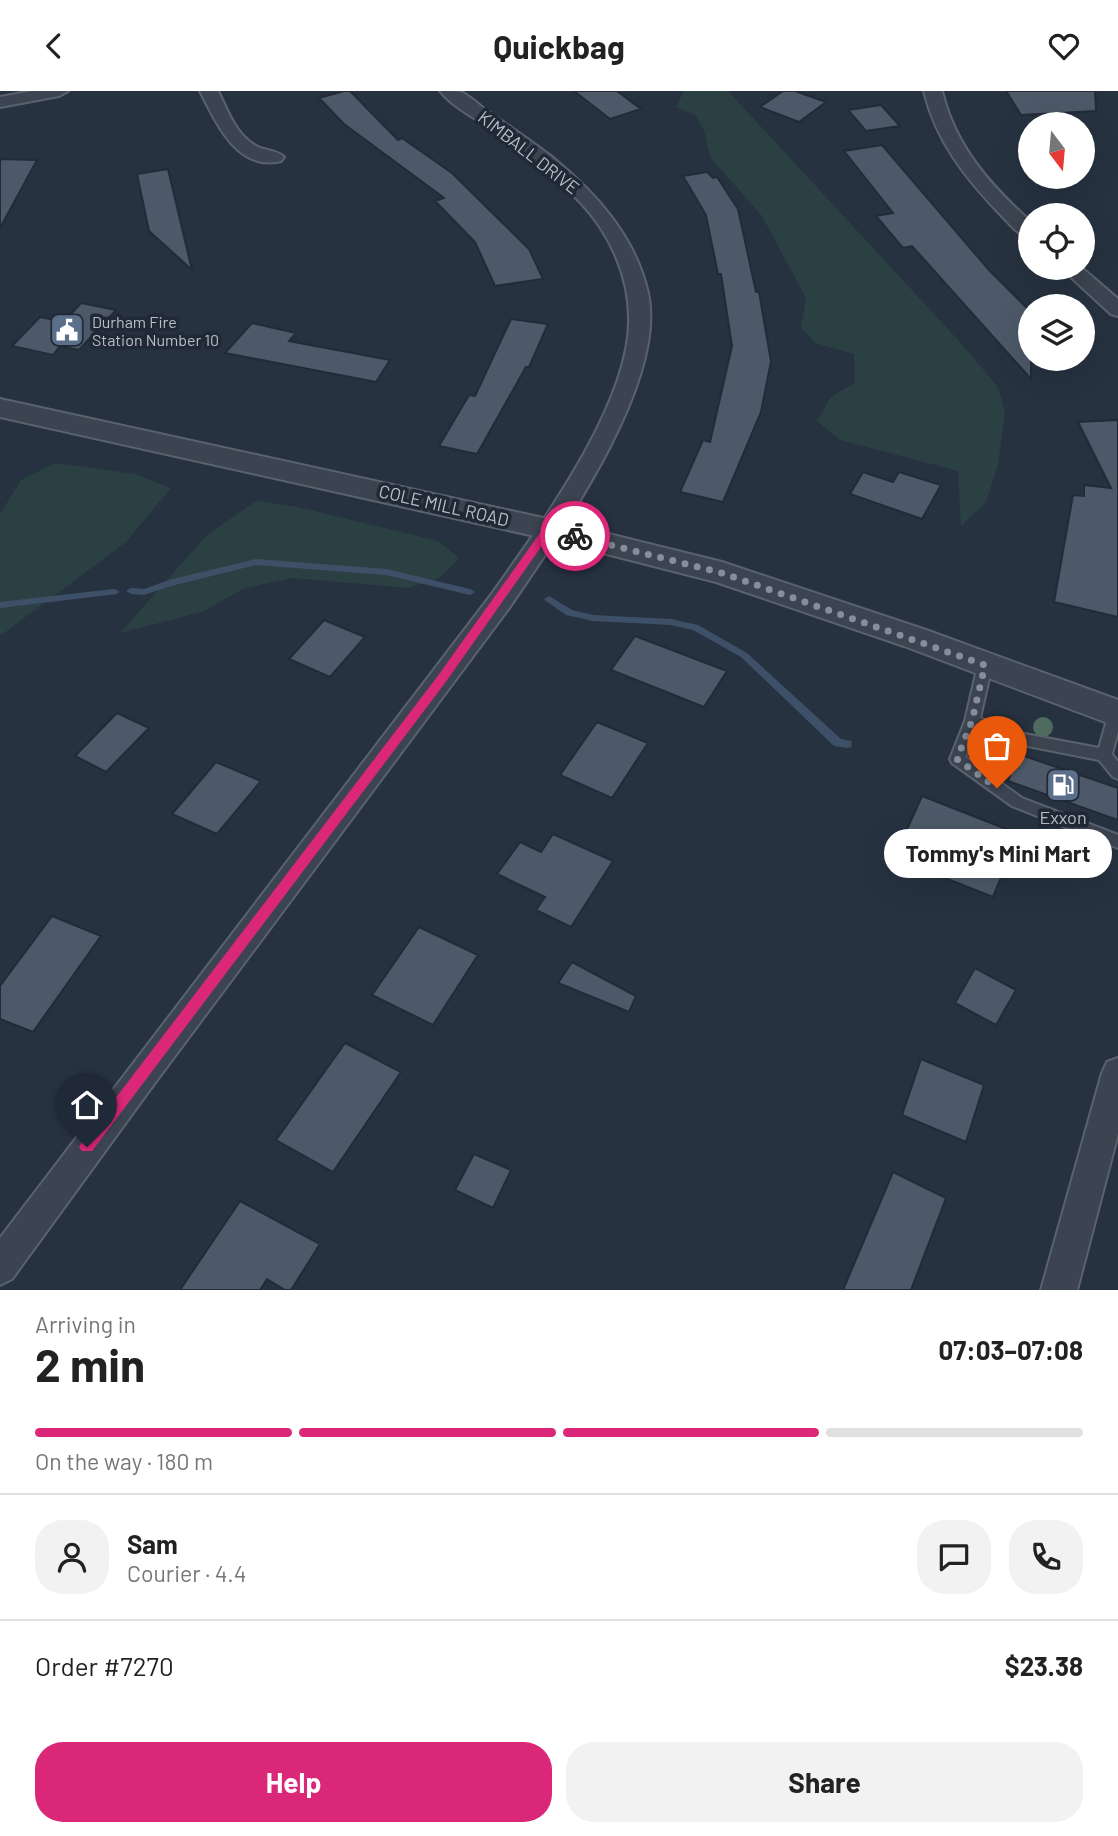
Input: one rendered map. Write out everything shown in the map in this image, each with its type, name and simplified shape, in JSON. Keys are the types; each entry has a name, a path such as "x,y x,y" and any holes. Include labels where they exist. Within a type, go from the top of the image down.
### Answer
{"street":[{"path":"0,102 59,91"},
{"path":"209,91 236,142 247,150 275,157"},
{"name":"KIMBALL DRIVE","path":"0,1267 70,1169 441,680 548,529 587,463 622,393 638,340 639,296 623,249 593,203 573,183 449,91"},
{"path":"933,91 944,127 957,148 985,186 1018,220"},
{"path":"1084,280 1118,310"},
{"name":"COLE MILL ROAD","path":"0,408 548,529 722,573 1117,714"},
{"path":"1059,1290 1118,1073"}],"lane":[{"path":"985,665 972,721 957,759 1017,802 1118,842"},
{"path":"1104,755 1117,714"},
{"path":"972,721 1012,737 1104,755 1118,773"}],"green space":[{"path":"684,91 728,91 959,341 998,387 1005,412 998,465 986,502 961,526 958,471 840,440 817,421 830,398 855,382 854,354 815,343 801,327 806,298 762,216 710,157 704,130 695,115 676,107"},
{"path":"55,463 135,474 171,488 126,542 0,636 0,514 21,480"},
{"path":"256,501 298,507 438,541 459,558 439,578 408,588 292,578 245,588 202,612 120,633 207,535"}],"building":[{"path":"350,91 398,140 402,138 452,173 529,249 543,279 495,286 475,242 435,201 444,198 344,124 319,98"},
{"path":"574,91 617,91 641,109 610,119"},
{"path":"783,91 795,91 826,102 799,122 760,107"},
{"path":"1006,91 1095,91 1096,111 1019,112"},
{"path":"881,105 900,126 866,131 848,110"},
{"path":"882,145 989,270 1018,299 1018,364 912,246 903,248 876,216 893,213 844,151"},
{"path":"0,159 37,160 0,228"},
{"path":"168,169 192,270 149,231 137,174"},
{"path":"707,172 713,178 717,177 738,209 756,292 759,292 771,361 761,412 723,502 680,492 703,440 710,442 732,346 721,274 718,274 706,215 683,176"},
{"name":"Durham Fire Station Number 10","path":"81,303 116,310 79,350 60,346 53,355 12,346 40,317 64,322"},
{"path":"511,319 548,324 529,367 526,367 477,454 439,446 469,395 475,396"},
{"path":"252,323 296,333 289,341 390,360 376,382 225,353"},
{"path":"1118,420 1118,617 1054,602 1073,495 1084,496 1084,485 1111,488 1078,422"},
{"path":"863,472 893,482 899,472 941,485 922,519 850,494"},
{"path":"324,620 365,637 330,677 289,659"},
{"path":"635,636 727,671 704,707 611,670"},
{"path":"117,713 149,728 106,772 75,756"},
{"path":"597,722 648,743 612,798 560,775"},
{"name":"Exxon","path":"1018,754 1118,788 1118,820 1008,781"},
{"path":"216,762 261,781 217,834 172,814"},
{"path":"922,796 1019,834 993,897 894,858"},
{"path":"553,834 613,861 571,927 536,910 545,897 497,874 520,842 541,852"},
{"path":"52,916 101,936 33,1032 0,1019 0,986"},
{"path":"419,927 478,955 433,1025 372,995"},
{"path":"572,962 636,996 629,1012 558,983"},
{"path":"975,968 1016,990 996,1025 955,1003"},
{"path":"345,1043 401,1072 333,1172 276,1140"},
{"path":"921,1059 984,1085 966,1142 902,1115"},
{"path":"474,1154 511,1170 493,1208 455,1190"},
{"path":"893,1172 946,1198 911,1290 843,1290"},
{"path":"240,1201 320,1244 291,1290 285,1290 267,1279 260,1290 180,1290"}],"waterway":[{"path":"131,591 144,592 169,583 256,562 386,572 470,592"},
{"path":"0,605 114,592"},
{"path":"549,599 569,613 593,618 671,622 695,627 744,655 838,743 847,744"}],"way so far":[{"path":"575,536 722,573 915,638 985,665 972,721 957,759 997,788"}],"place":[{"name":"Durham Fire Station Number 10","path":"67,330"},
{"name":"Exxon","path":"1063,785"},
{"name":"Tommy's Mini Mart","path":"997,788"}],"route":[{"path":"87,1147 441,680 548,529 575,536"}]}
